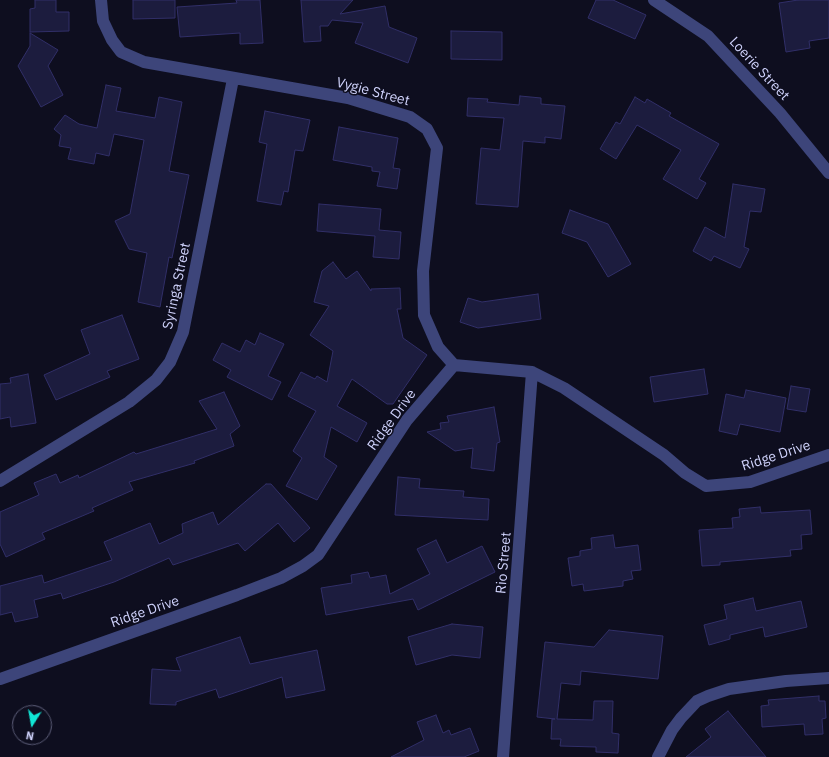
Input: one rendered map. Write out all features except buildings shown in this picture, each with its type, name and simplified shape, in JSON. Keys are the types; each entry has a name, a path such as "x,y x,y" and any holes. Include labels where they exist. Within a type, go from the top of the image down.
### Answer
{"street":[{"name":"Vygie Street","path":"101,0 103,21 112,40 121,52 144,62 233,79 348,98 410,117 427,129 437,148 423,271 424,315 438,347 454,366"},
{"name":"Loerie Street","path":"654,0 708,36 780,113 829,173"},
{"name":"Syringa Street","path":"0,481 130,402 156,380 170,362 184,332 233,79"},
{"name":"Ridge Drive","path":"0,679 237,595 281,578 304,566 318,555 407,420 454,366 532,372 564,388 664,455 685,473 706,486 750,482 829,455"},
{"name":"Rio Street","path":"503,757 532,372"},
{"path":"658,757 672,730 697,701 728,689 786,681 829,678"}]}
